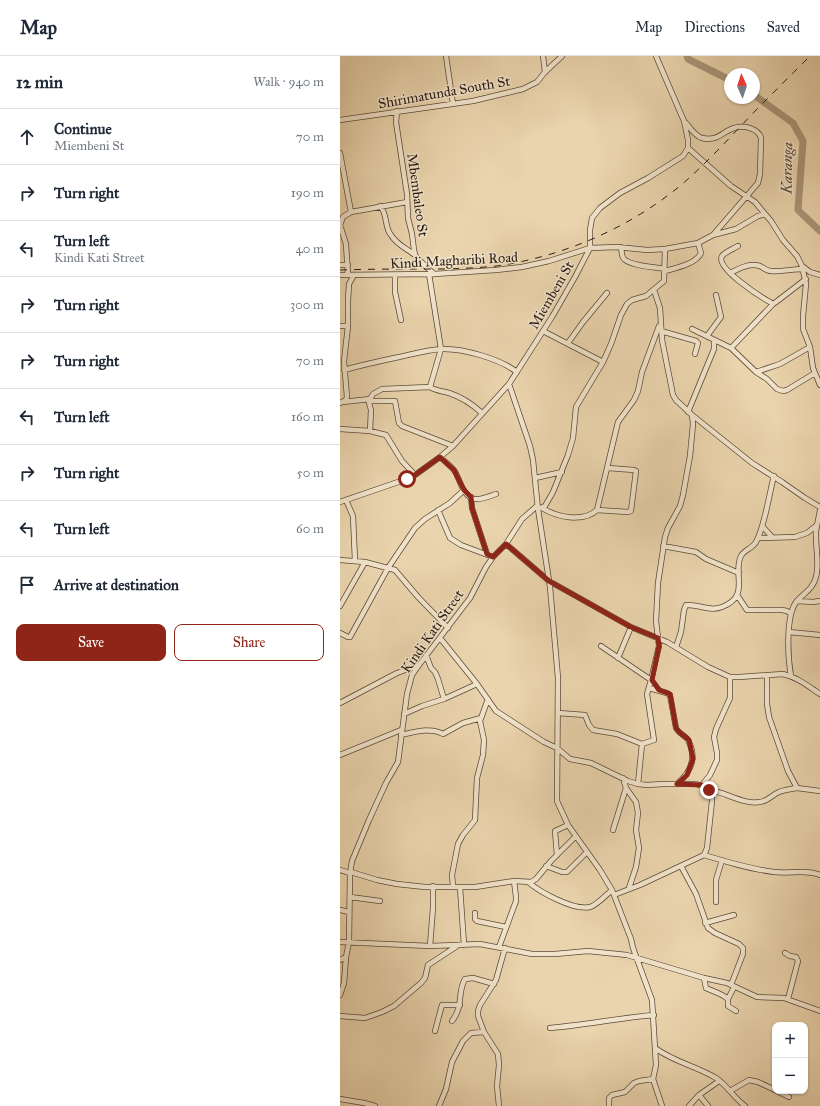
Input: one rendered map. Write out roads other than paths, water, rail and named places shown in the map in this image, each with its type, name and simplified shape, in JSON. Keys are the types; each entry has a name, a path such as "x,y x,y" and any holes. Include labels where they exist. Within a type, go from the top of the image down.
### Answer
{"street":[{"path":"446,56 452,104"},
{"path":"543,56 545,72"},
{"name":"Shirimatunda South St","path":"340,120 474,101 523,89 537,82 562,56"},
{"path":"656,56 684,121 688,148 726,182 748,196 759,206 783,240 797,256 806,279 802,323 810,346 815,373 820,385"},
{"name":"Mbembaleo St","path":"397,112 396,122 408,218 415,255 432,274"},
{"path":"684,121 694,133 701,138 716,137 733,128 740,127 756,130 760,133 760,174 758,183 713,235"},
{"name":"Miembeni St","path":"340,502 415,475 440,457 452,446 509,384 543,331 576,277 590,248 590,222 592,218 600,208 620,193 671,165 683,156 688,148"},
{"path":"340,152 351,212"},
{"path":"348,275 346,244 340,225 343,217 351,212 407,202"},
{"path":"380,206 385,214 391,236 415,255"},
{"path":"713,235 736,229 758,216 765,214"},
{"name":"Kindi Magharibi Road","path":"340,275 432,274 522,267 564,257 590,248 621,247 647,250 665,249 698,243 713,235"},
{"path":"621,247 623,258 626,261 665,270 683,266 699,257 701,253 698,243"},
{"path":"738,246 722,255 722,263 730,273 749,289 773,304"},
{"path":"665,249 665,270 663,283 654,290 660,308 660,331 673,395 676,400 690,414 752,463 820,507"},
{"path":"340,265 348,265"},
{"path":"730,273 744,266 752,265 760,266 768,271 774,272 802,268 820,275"},
{"path":"430,387 441,349 432,274"},
{"path":"341,403 346,400 347,397 344,370 348,326 348,289 350,280 354,275"},
{"path":"395,275 395,292 401,320"},
{"path":"731,348 773,304 790,293 806,279"},
{"name":"Kindi Kati Street","path":"340,995 344,983 349,942 352,861 386,783 398,762 404,714 409,683 412,675 470,598 486,567 493,557 506,544 522,519 549,500 562,472 573,438 576,407 611,344 627,304 632,300 646,296 654,290"},
{"path":"568,343 607,293"},
{"path":"707,336 721,317 716,294"},
{"path":"598,510 600,494 608,468 618,422 636,396 642,372 661,323"},
{"path":"340,326 348,326"},
{"path":"692,329 731,348 756,372 767,379 777,389 783,391 815,373"},
{"path":"543,331 602,362"},
{"path":"660,331 696,341 698,344 695,354"},
{"path":"558,713 585,715 593,730 617,734 642,744 654,740 647,697 659,646 656,606 663,546 668,528 680,506 683,495 692,437 693,424 690,414 714,349 714,340"},
{"path":"756,372 780,364 810,346"},
{"path":"344,370 416,353 441,349 456,350 488,357 509,366 517,372"},
{"path":"509,384 530,446 549,581 558,678 558,760 556,801 568,825 613,892 631,939 652,1000 656,1065 653,1079 662,1106"},
{"path":"368,400 373,394 382,389 430,387 463,399 482,413"},
{"path":"341,403 368,400 395,401 402,426 452,446"},
{"path":"368,400 371,410 370,431"},
{"path":"340,429 370,431 384,434 388,437 402,461 415,475"},
{"path":"440,457 454,470 464,490 474,499 496,494"},
{"path":"539,508 557,515 567,516 586,516 598,510 631,511 636,471 608,468"},
{"path":"535,478 562,472"},
{"path":"676,647 681,632 686,605 710,609 723,607 737,595 740,585 739,573 741,555 754,546 758,538 774,476"},
{"path":"340,633 348,637 350,636 388,568 415,528 425,519 450,503 464,490"},
{"path":"471,497 474,513 487,554"},
{"path":"346,500 353,516 355,561"},
{"path":"438,510 450,538 461,545 493,557"},
{"path":"791,676 789,664 789,632 791,614 797,602 808,592 816,578 818,562 816,537 820,510"},
{"path":"758,538 795,537 802,535 817,525"},
{"path":"762,526 772,537"},
{"path":"506,544 549,581 631,627 676,647 708,667 730,677 783,674 791,676 818,693 820,698"},
{"path":"663,546 696,552 706,559 739,573"},
{"path":"340,560 365,562 397,572 418,597 448,628"},
{"path":"340,606 365,562"},
{"path":"737,595 747,610 782,610 791,614"},
{"path":"797,602 820,601"},
{"path":"618,658 631,627"},
{"path":"789,632 820,635"},
{"path":"440,638 477,684 496,711 544,742 557,748 570,759"},
{"path":"601,646 652,680 659,690"},
{"path":"426,655 431,668 435,672 444,699"},
{"path":"340,703 397,673 419,665"},
{"path":"767,675 767,704 769,717 788,771 797,788"},
{"path":"702,785 710,775 718,757 714,736 729,703 730,677"},
{"path":"404,714 444,699 477,684"},
{"path":"648,688 670,694 676,728 689,740 693,759 687,775 677,784"},
{"path":"453,886 452,876 458,844 475,820 477,778 484,755 484,740 480,724 488,699"},
{"path":"340,754 401,733 434,731 443,734 463,723 481,718"},
{"path":"613,830 627,789 636,783 642,744"},
{"path":"558,760 570,759 591,763 623,778 647,785 702,785 709,790 712,796 707,848 704,855"},
{"path":"623,778 637,807 636,830 639,844 636,867 629,888"},
{"path":"709,790 756,803 768,800 779,792 797,788 820,791"},
{"path":"557,855 555,831 568,825"},
{"path":"340,870 377,880 410,886 460,887 493,885 514,881 528,882 536,879 546,866 576,836"},
{"path":"546,866 562,872 567,872 587,852"},
{"path":"528,882 549,897 580,907 589,908 613,892 640,885 704,855 754,869 787,874 811,872 820,875"},
{"path":"716,902 716,880 722,860"},
{"path":"681,866 696,894 710,930 736,942 743,948 743,954 728,999 728,1006 736,1011"},
{"path":"499,947 516,897 514,881"},
{"path":"430,946 434,908 433,886"},
{"path":"460,887 464,945"},
{"path":"350,897 380,901"},
{"path":"340,910 350,912"},
{"path":"475,913 475,919 477,921 506,927"},
{"path":"706,923 734,915"},
{"path":"340,942 430,946 480,944 532,954 598,951 627,955 704,978 721,981 757,997 780,997 820,1011"},
{"path":"340,1016 365,1018 388,1010 421,983 425,978 428,965 457,946"},
{"path":"499,1106 496,1086 499,1065 498,1054 484,1032 478,1016 478,1011 501,969 505,948"},
{"path":"786,953 790,956 796,957 798,961 788,999"},
{"path":"340,960 346,957"},
{"path":"452,1021 456,1016 460,1005 462,986 465,979 476,978 494,984"},
{"path":"704,978 706,988 717,992 728,999"},
{"path":"730,994 741,990"},
{"path":"435,1031 442,1005 460,1005"},
{"path":"550,1028 654,1015"},
{"path":"439,1106 446,1089 452,1062 463,1041 471,1033 484,1032"},
{"path":"655,1048 667,1057 696,1068 720,1081 745,1106"},
{"path":"609,1106 609,1098 612,1095 625,1092 634,1083 653,1079"},
{"path":"730,1091 748,1080 758,1082 772,1089"},
{"path":"689,1106 699,1095 720,1081"},
{"path":"782,1094 789,1097"},
{"path":"699,1095 708,1106"},
{"path":"340,1099 375,1106"}],"waterway":[{"name":"Karanga","path":"687,56 688,59 724,77"},
{"name":"Karanga","path":"760,99 793,123 803,141 798,210 820,231"}],"railway":[{"path":"340,270 450,269 497,266 570,248 616,228 660,201 680,186 710,158 810,56"}]}
